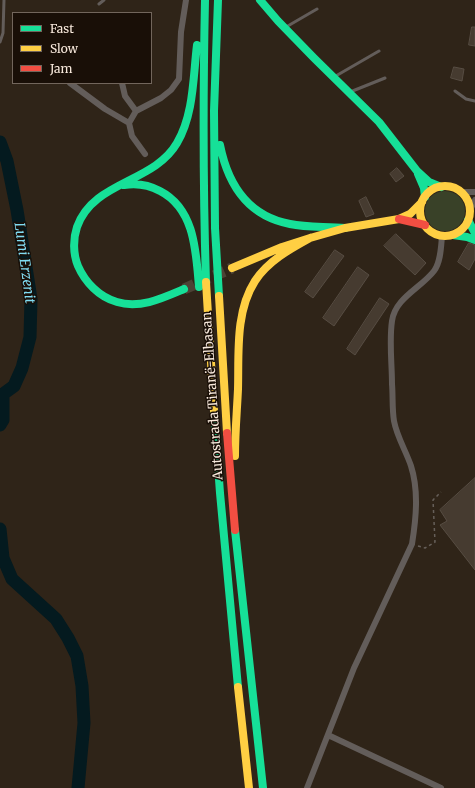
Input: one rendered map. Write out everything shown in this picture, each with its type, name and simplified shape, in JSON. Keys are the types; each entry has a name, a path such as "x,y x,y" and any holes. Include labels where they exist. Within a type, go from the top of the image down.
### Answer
{"main road":[{"name":"Autostrada Tiranë-Elbasan","path":"205,0 202,111 204,229 208,330 213,415 229,603 249,788"},
{"name":"Autostrada Tiranë-Elbasan","path":"218,0 214,111 215,228 220,325 231,491 263,788"},
{"path":"260,0 285,28 379,122 417,171 429,182 441,187"},
{"path":"184,289 155,301 139,304 128,304 111,300 103,295 86,279 78,267 74,250 75,233 77,225 89,205 101,194 150,169 176,145 184,127 189,108 198,40 204,33"},
{"path":"214,111 220,116 221,156 227,175 242,198 249,205 266,216 284,223 345,228"},
{"path":"417,171 424,188 421,216 425,225 432,232 442,236 467,236 475,240"},
{"path":"114,188 132,184 149,186 164,192 182,210 193,234 202,324 208,330"},
{"path":"232,268 282,246 345,228 399,219 410,214 432,190 441,187 451,187 460,192 467,199 470,210 468,220 462,229 452,235"},
{"path":"399,219 425,225"},
{"path":"468,220 475,233"},
{"path":"231,491 236,482 235,443 244,304 248,292 254,282 270,263 282,254 310,238"}],"street":[{"path":"145,154 132,136 129,123 136,111 161,98 171,90 179,80 181,32 186,0"},
{"path":"71,84 105,109 129,123"},
{"path":"122,84 126,96 136,111"},
{"path":"460,192 475,192"},
{"path":"470,210 475,200"},
{"path":"307,788 354,668 412,544 415,525 416,488 411,467 399,438 394,420 391,342 392,320 398,306 404,299 435,271 438,264 442,236"},
{"path":"328,735 441,788"}],"lane":[{"path":"0,42 3,33 4,0"},
{"path":"98,4 104,0"},
{"path":"285,28 317,9"},
{"path":"334,77 379,51"},
{"path":"350,92 385,78"},
{"path":"455,91 466,99 475,101"}],"path":[{"path":"412,544 425,548 435,542 433,527 433,500 441,492"}],"green space":[{"path":"449,191 456,194 462,200 465,211 464,219 456,228 449,231 441,231 434,228 426,219 425,207 428,200 437,192"}],"building":[{"path":"472,27 475,27 475,46 469,45"},
{"path":"454,67 464,69 462,81 451,78"},
{"path":"397,168 404,176 396,182 390,174"},
{"path":"366,197 374,214 366,217 359,201"},
{"path":"396,234 426,263 415,275 384,246"},
{"path":"469,243 475,245 475,259 469,270 458,262"},
{"path":"335,250 344,256 313,298 305,292"},
{"path":"358,267 369,275 334,326 323,318"},
{"path":"380,298 389,304 355,355 347,349"},
{"path":"475,478 475,570 440,525 447,521 440,510"}],"waterway":[{"name":"Lumi Erzenit","path":"0,142 7,161 17,210 31,299 30,337 22,368 14,386 3,394 3,420 0,425"},
{"name":"Lumi Erzenit","path":"0,529 3,558 12,579 56,619 77,656 82,686 84,723 78,788"}],"tunnel":[{"path":"184,289 232,268"}],"traffic: fast":[{"path":"205,0 204,212 206,282"},
{"path":"218,0 214,111 215,228 219,296"},
{"path":"260,0 314,58 379,122 417,171 429,182 441,187"},
{"path":"184,289 151,302 126,304 110,300 93,288 81,272 75,257 74,241 77,227 85,212 96,200 154,167 167,156 177,143 183,132 190,108 197,45"},
{"path":"220,145 228,173 235,185 242,196 262,214 275,220 290,224 345,228"},
{"path":"418,174 424,188 425,197"},
{"path":"124,185 142,185 156,189 172,199 180,209 187,220 192,233 197,260 199,287"},
{"path":"468,220 475,233"},
{"path":"453,235 475,240"},
{"path":"214,411 238,687"},
{"path":"235,530 263,788"}],"traffic: slow":[{"path":"445,186 454,188 465,197 470,211 468,220 459,231 445,236 436,234 425,225 420,211 422,202 431,191 445,186"},
{"path":"232,268 282,247 310,238 345,228 399,219 410,214 422,202"},
{"path":"235,456 239,334 244,306 255,281 266,267 287,251 310,238"},
{"path":"206,282 214,411"},
{"path":"219,296 227,433"},
{"path":"238,687 249,788"}],"traffic: jam":[{"path":"399,219 425,225"},
{"path":"227,433 235,530"}]}
